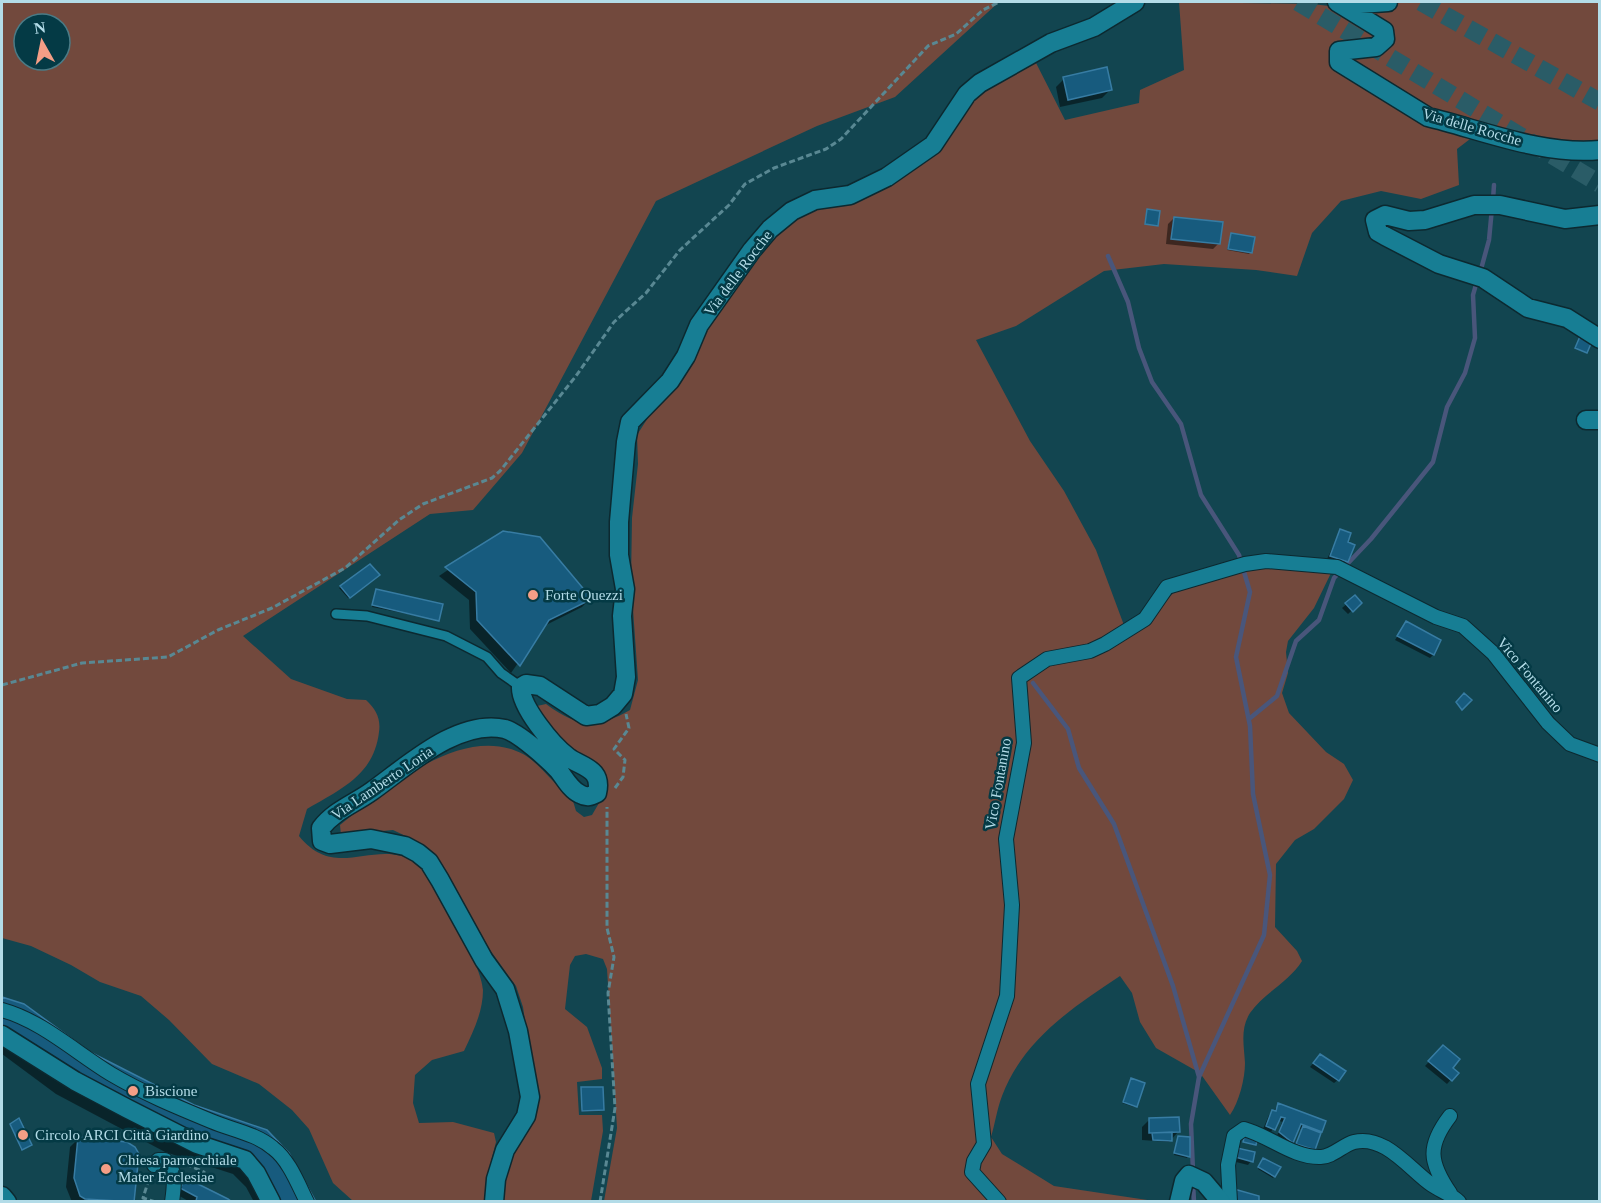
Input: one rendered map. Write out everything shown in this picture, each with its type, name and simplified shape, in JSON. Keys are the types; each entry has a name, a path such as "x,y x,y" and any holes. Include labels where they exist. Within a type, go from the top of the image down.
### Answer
{"street":[{"name":"Via delle Rocche","path":"623,694 626,677 622,616 625,589 619,555 619,522 630,422 670,381 699,325 752,250 770,229 792,211 815,201 850,195 887,177 933,145 967,94 980,83 1051,43 1094,27 1135,2"},
{"name":"Via delle Rocche","path":"1337,2 1384,31 1385,39 1376,47 1339,51 1339,62 1412,109 1428,117 1553,149 1581,152 1599,150"},
{"path":"1348,2 1360,4 1388,2"},
{"path":"1599,215 1565,219 1500,205 1474,205 1425,220 1409,221 1385,215 1378,216 1374,220 1378,232 1385,236 1439,264 1483,278 1527,308 1567,318 1599,339"},
{"name":"Vico Fontanino","path":"999,1202 972,1172 974,1161 984,1144 978,1084 1007,996 1012,905 1006,839 1024,744 1019,678 1047,659 1090,651 1145,619 1167,587 1245,564 1266,561 1336,567 1437,617 1463,626 1493,653 1548,723 1570,744 1599,755"},
{"path":"521,687 526,684 540,686 586,716 600,714 613,706 623,694"},
{"name":"Via Lamberto Loria","path":"494,1202 496,1179 505,1150 526,1116 530,1097 518,1031 505,989 484,960 440,880 423,857 405,846 371,839 330,844 322,841 319,832 338,811 374,790 423,752 466,733 488,729 506,729 514,734 548,760 581,795 589,797 597,793 598,781 594,773 580,762 568,757 534,720 521,694 521,687"},
{"path":"2,1010 24,1016 96,1064 150,1094 223,1126 257,1136 276,1149 307,1202"},
{"path":"2,1035 75,1081 138,1114 197,1144 245,1160 256,1173 271,1202"},
{"path":"1450,1116 1437,1131 1433,1153 1437,1174 1455,1198"},
{"path":"1230,1202 1228,1165 1234,1136 1244,1129 1261,1133 1301,1154 1323,1158 1355,1141 1375,1143 1405,1159 1431,1184 1455,1198"},
{"path":"154,1165 158,1160 165,1160 172,1167 174,1186 172,1202"},
{"path":"1179,1202 1184,1181 1195,1177 1221,1202"},
{"path":"2,1196 7,1202"}],"lane":[{"path":"336,614 367,616 446,636 487,657 501,673 521,687"}],"path":[{"path":"2,685 81,663 168,657 218,630 272,608 345,568 399,520 423,504 492,478 576,376 614,322 646,293 680,250 729,205 745,184 774,168 826,149 841,139 928,46 957,34 984,10 999,2"},
{"path":"612,792 623,777 625,760 614,749 629,728 623,694"},
{"path":"600,1202 615,1108 608,993 614,957 607,928 607,799"},
{"path":"182,1172 200,1180 204,1172 188,1165 193,1156"},
{"path":"154,1165 143,1198 156,1202"}],"shaded area":[{"path":"2,2 999,2 895,97 817,126 656,201 522,453 473,510 430,514 243,636 291,679 347,699 366,700 377,714 379,732 376,747 363,770 332,795 307,809 299,836 311,848 336,858 388,854 410,859 426,874 457,925 481,979 483,990 481,1006 477,1022 464,1051 432,1060 415,1075 413,1103 419,1123 453,1122 494,1133 496,1142 491,1161 489,1201 353,1201 333,1183 309,1129 292,1110 259,1084 212,1064 169,1020 141,996 100,982 31,946 2,938"},
{"path":"1179,2 1312,4 1372,11 1398,2 1599,2 1599,157 1474,136 1457,149 1459,185 1421,199 1381,191 1341,201 1312,233 1297,276 1256,270 1164,264 1104,271 1016,326 976,340 1030,441 1064,491 1096,550 1128,636 1142,627 1176,590 1239,570 1268,566 1331,573 1314,608 1288,641 1286,652 1288,673 1282,693 1289,713 1326,752 1344,764 1353,780 1344,799 1314,829 1295,840 1276,864 1275,927 1297,951 1302,961 1290,975 1262,999 1247,1019 1243,1037 1244,1076 1233,1110 1230,1115 1200,1073 1156,1048 1140,1022 1132,993 1120,976 1051,1027 1023,1058 1002,1096 991,1137 1002,1154 1054,1186 1154,1201 604,1201 617,1128 607,969 603,959 586,954 575,956 570,965 565,1009 587,1027 602,1068 602,1079 577,1082 579,1115 602,1115 603,1131 591,1201 501,1201 512,1157 535,1110 523,1007 516,986 490,950 455,888 432,856 414,840 393,830 341,835 340,825 401,779 425,764 450,753 475,747 499,746 528,757 573,801 576,811 584,817 592,815 606,791 604,771 555,735 537,706 546,704 557,712 587,723 607,720 630,710 638,680 631,581 632,518 638,464 637,435 715,312 774,234 797,215 868,195 984,89 1034,59 1065,120 1139,103 1140,90 1184,70"}],"building":[{"path":"1107,67 1112,90 1068,100 1063,77"},
{"path":"1147,209 1160,211 1158,226 1145,224"},
{"path":"1174,217 1223,222 1220,244 1171,239"},
{"path":"1231,233 1255,237 1252,253 1228,249"},
{"path":"1581,334 1593,339 1587,353 1575,348"},
{"path":"1340,529 1351,533 1348,542 1355,545 1348,562 1330,556"},
{"name":"Forte Quezzi","path":"503,531 540,537 592,599 549,620 520,666 477,620 476,592 445,567"},
{"path":"370,564 380,575 350,598 340,586"},
{"path":"376,589 443,604 439,621 372,605"},
{"path":"1355,595 1362,603 1353,612 1345,603"},
{"path":"1406,621 1441,640 1434,655 1397,636"},
{"path":"1464,693 1472,700 1462,710 1456,702"},
{"name":"Biscione","path":"2,997 24,1004 90,1052 194,1105 267,1130 289,1153 316,1202 281,1202 263,1169 183,1135 2,1028"},
{"path":"1443,1045 1460,1059 1453,1068 1459,1073 1452,1081 1428,1061"},
{"path":"1320,1054 1346,1071 1339,1081 1313,1063"},
{"path":"1131,1078 1145,1083 1137,1107 1123,1102"},
{"path":"581,1087 603,1087 604,1110 582,1111"},
{"path":"1278,1103 1326,1121 1322,1132 1301,1124 1293,1143 1279,1132 1285,1118 1281,1117 1275,1130 1266,1126 1272,1110 1276,1111"},
{"path":"1179,1117 1180,1132 1149,1133 1149,1118"},
{"name":"Circolo ARCI Città Giardino","path":"19,1118 32,1145 22,1150 10,1124"},
{"path":"1303,1126 1321,1133 1315,1150 1296,1144"},
{"path":"1172,1132 1172,1141 1153,1140 1152,1133"},
{"path":"1245,1134 1258,1137 1256,1145 1243,1142"},
{"path":"1178,1136 1190,1137 1190,1157 1174,1153"},
{"name":"Chiesa parrocchiale Mater Ecclesiae","path":"78,1137 127,1142 135,1147 139,1154 134,1202 85,1199 80,1196 74,1178"},
{"path":"1237,1148 1255,1152 1253,1162 1235,1157"},
{"path":"1263,1158 1281,1167 1275,1177 1258,1167"},
{"path":"186,1178 232,1202 196,1201 197,1197 180,1188"},
{"path":"1234,1189 1259,1196 1259,1202 1234,1201"}],"waterway":[{"path":"1493,200 1494,185"},
{"path":"1480,273 1489,240 1492,208"},
{"path":"1108,256 1128,302 1139,348 1152,382 1181,424 1201,495 1239,555 1250,592 1236,657 1250,726 1253,794 1270,875 1264,935 1199,1077"},
{"path":"1249,719 1277,696 1296,641 1319,620 1334,578 1371,539 1433,462 1447,407 1465,373 1475,338 1473,295 1477,281"},
{"path":"1033,683 1068,729 1079,768 1114,824 1173,986 1199,1077 1191,1124 1193,1171"},
{"path":"1193,1182 1194,1202"}],"tunnel":[{"path":"1298,2 1600,184"},
{"path":"1421,2 1600,102"}],"place":[{"name":"Forte Quezzi","path":"533,595"},
{"name":"Biscione","path":"133,1091"},
{"name":"Circolo ARCI Città Giardino","path":"23,1135"},
{"name":"Chiesa parrocchiale Mater Ecclesiae","path":"106,1169"}]}
